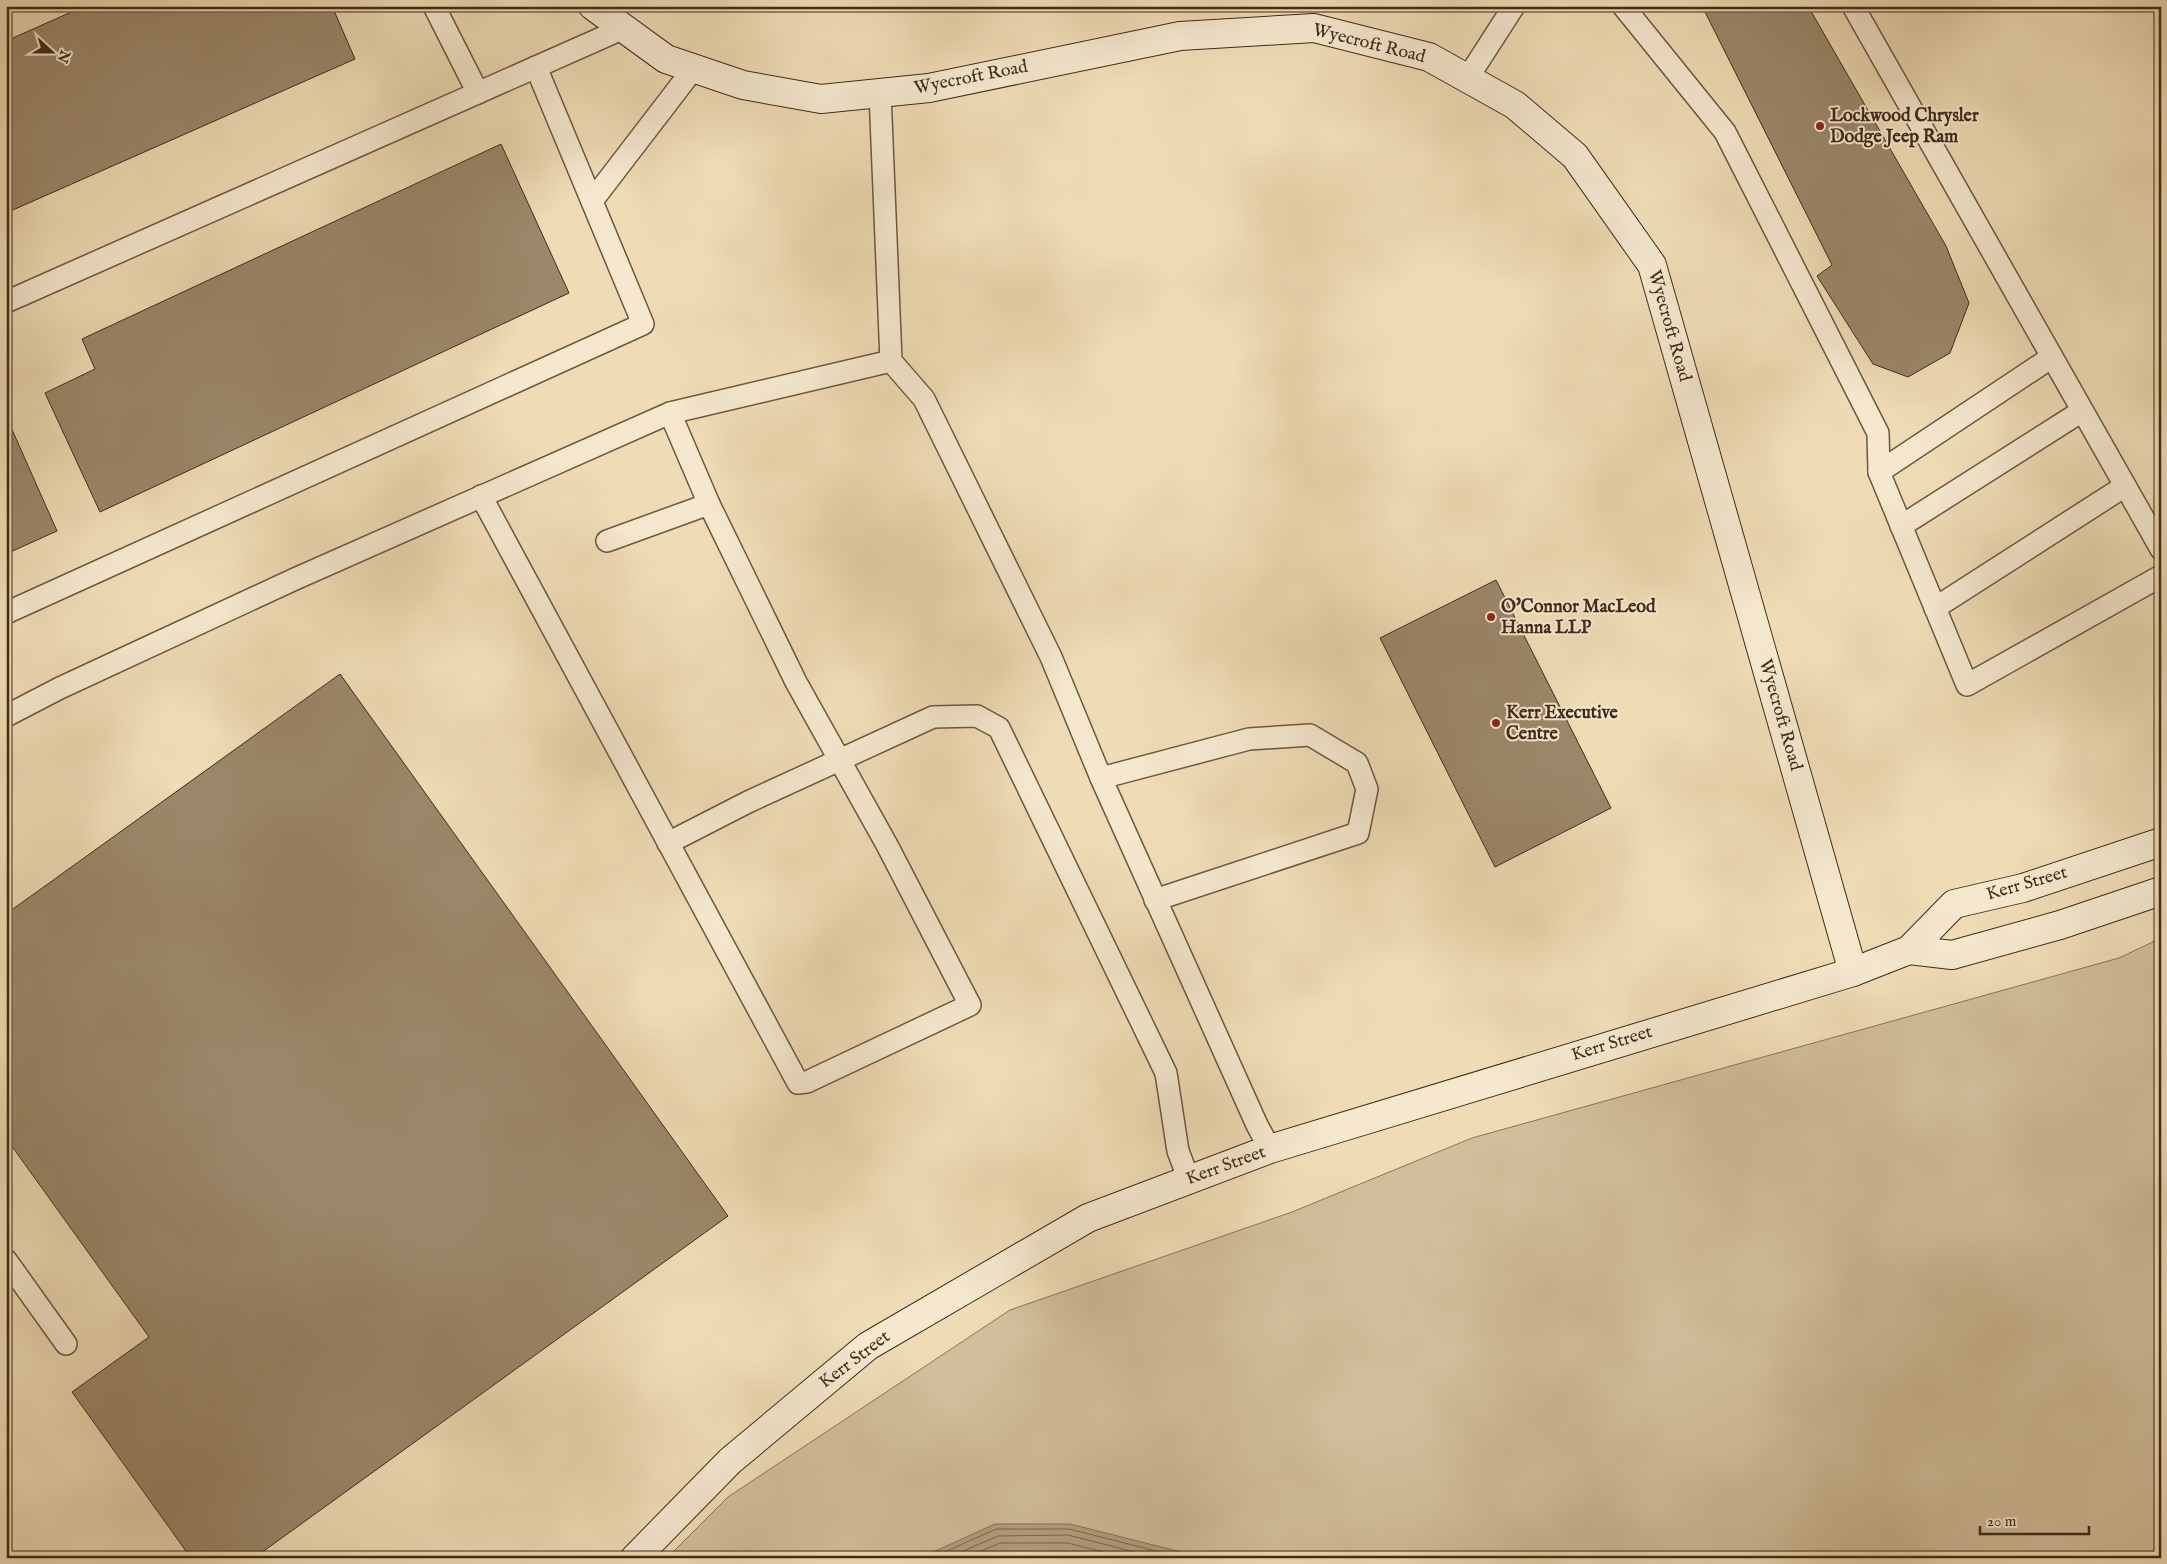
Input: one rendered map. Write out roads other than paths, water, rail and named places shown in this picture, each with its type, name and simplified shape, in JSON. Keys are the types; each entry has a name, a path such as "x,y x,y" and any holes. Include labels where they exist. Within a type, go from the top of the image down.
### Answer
{"main road":[{"name":"Wyecroft Road","path":"593,6 666,59 742,85 821,99 930,88 1180,36 1314,28 1429,57 1515,106 1574,156 1652,265 1853,972"},
{"name":"Kerr Street","path":"635,1558 730,1461 868,1346 1088,1218 1270,1149 1853,972 1909,950 1954,904 2023,888 2161,842"},
{"name":"Kerr Street","path":"1909,950 1952,955 2060,925 2161,891"}],"lane":[{"path":"434,6 478,93"},
{"path":"1467,79 1514,6"},
{"path":"1623,6 1725,132 1878,433 1879,472 1967,685 2161,576"},
{"path":"1853,6 2161,549"},
{"path":"6,302 624,28"},
{"path":"6,613 643,324 536,67"},
{"path":"592,201 694,68"},
{"path":"880,93 891,361 924,399 1051,657 1101,778 1155,900 1257,1125 1270,1149"},
{"path":"1879,472 2052,356"},
{"path":"6,716 60,688 295,579 670,413 891,361"},
{"path":"1901,526 2082,411"},
{"path":"481,496 798,1083 807,1082 970,1005 887,845 796,682 709,504 670,413"},
{"path":"1935,608 2125,486"},
{"path":"607,541 709,504"},
{"path":"668,844 748,802 933,717 977,716 999,728 1166,1073 1178,1151 1189,1180"},
{"path":"1101,778 1249,739 1310,735 1357,763 1367,789 1358,833 1155,900"},
{"path":"6,1260 66,1344"}],"water":[{"path":"995,1524 1070,1524 1205,1558 920,1558"}],"place":[{"name":"Lockwood Chrysler Dodge Jeep Ram","path":"1820,126"},
{"name":"O'Connor MacLeod Hanna LLP","path":"1491,617"},
{"name":"Kerr Executive Centre","path":"1496,723"}]}
